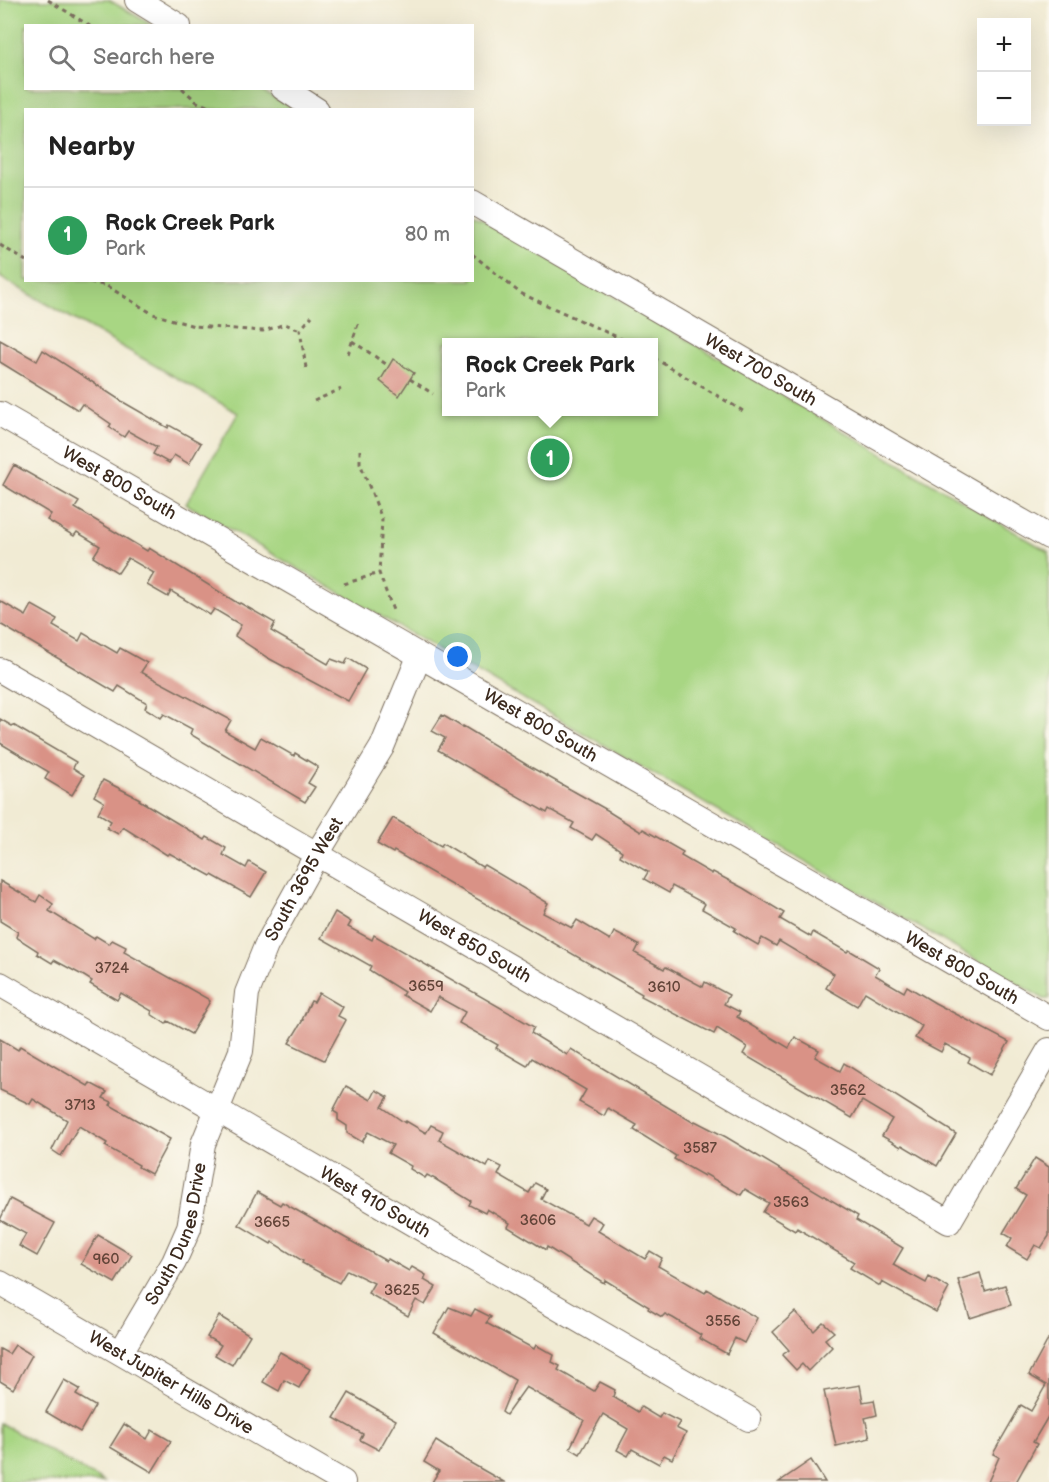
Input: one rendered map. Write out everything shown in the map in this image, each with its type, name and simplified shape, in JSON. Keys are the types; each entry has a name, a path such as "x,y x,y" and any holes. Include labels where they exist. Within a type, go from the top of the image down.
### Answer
{"street":[{"path":"137,0 176,24"},
{"path":"286,90 314,108"},
{"name":"West 700 South","path":"474,203 1049,537"},
{"name":"West 800 South","path":"0,414 1049,1018"},
{"name":"South 3695 West","path":"218,1110 241,1051 247,993 266,946 317,854 382,747 419,657"},
{"name":"West 850 South","path":"0,670 949,1222 1049,1050"},
{"name":"West 910 South","path":"0,984 749,1419"},
{"name":"South Dunes Drive","path":"121,1352 174,1262 189,1228 203,1143 218,1110"},
{"name":"West Jupiter Hills Drive","path":"0,1283 343,1482"}],"path":[{"path":"48,0 87,24"},
{"path":"184,90 197,102 212,108"},
{"path":"0,244 24,260"},
{"path":"474,256 520,293 619,338"},
{"path":"90,282 107,286 153,314 194,326 263,331 285,324 300,330"},
{"path":"306,368 300,330 312,316"},
{"path":"348,354 360,321"},
{"path":"352,341 389,366"},
{"path":"658,360 743,411"},
{"path":"410,379 433,394"},
{"path":"315,401 341,389"},
{"path":"360,450 360,463 382,519 379,573 394,613"},
{"path":"345,584 379,573"}],"green space":[{"path":"0,0 109,0 150,24 24,24 24,90 261,90 293,108 24,108 24,282 474,282 474,215 1049,552 1049,999 1044,999 186,504 238,413 0,277"},
{"path":"0,1423 104,1482 0,1482"}],"building":[{"path":"0,340 37,361 43,350 123,402 168,428 169,425 201,443 189,464 174,455 169,463 153,454 157,447 128,431 124,437 109,427 111,424 82,404 78,410 0,362"},
{"path":"393,359 414,373 399,396 380,381"},
{"path":"14,465 79,502 75,508 147,551 149,548 239,604 275,623 271,631 328,664 331,659 345,664 348,658 366,669 348,701 268,658 235,636 241,625 214,609 210,615 171,591 168,597 147,585 154,573 128,558 118,573 93,557 100,546 77,532 74,536 47,520 51,514 3,485"},
{"path":"0,601 26,616 32,605 57,619 53,626 79,641 83,633 117,653 120,648 147,663 141,672 231,720 225,731 255,748 261,737 318,767 308,783 315,787 305,802 190,734 192,729 164,714 161,718 145,708 147,703 119,686 115,692 0,624"},
{"path":"442,715 609,811 641,832 643,829 683,852 681,856 712,874 713,872 743,888 784,913 780,919 811,937 813,932 847,952 849,950 879,968 875,975 904,992 907,986 1009,1042 990,1075 968,1062 970,1058 945,1044 941,1052 915,1038 922,1026 865,992 857,1006 826,988 834,974 779,941 776,946 762,938 758,945 734,931 736,928 702,909 705,904 672,886 669,893 644,879 648,872 620,856 622,851 596,834 592,840 571,828 574,823 549,809 547,813 438,750 445,738 432,731"},
{"path":"0,719 76,762 73,768 84,775 72,795 45,779 49,772 0,743"},
{"path":"103,780 140,799 205,840 207,837 226,848 223,855 246,868 249,862 266,872 251,897 169,853 167,855 123,827 118,834 107,828 111,821 98,813 104,802 94,796"},
{"path":"393,818 441,846 443,843 482,867 484,865 548,903 543,913 572,928 577,920 610,940 614,932 639,945 635,953 664,969 666,967 703,987 705,982 729,995 724,1004 740,1012 737,1017 789,1048 795,1037 819,1050 815,1057 840,1071 844,1063 956,1134 937,1166 882,1136 892,1119 862,1101 852,1118 743,1054 747,1047 717,1028 714,1034 641,996 642,994 394,851 393,853 377,844"},
{"path":"0,881 36,902 40,895 53,904 49,911 94,939 96,936 109,944 112,940 126,947 124,952 208,999 210,1001 191,1034 168,1021 166,1024 151,1014 152,1011 121,993 117,1000 90,984 92,981 84,976 37,954 38,951 16,937 18,932 0,921"},
{"path":"335,912 351,922 348,927 372,940 374,935 534,1027 531,1033 567,1055 571,1049 694,1123 695,1121 726,1137 858,1216 856,1220 903,1248 893,1265 926,1283 929,1277 949,1288 936,1312 882,1282 880,1286 850,1268 854,1262 797,1228 795,1231 763,1212 769,1203 745,1189 741,1195 674,1159 676,1156 634,1130 637,1125 608,1108 604,1116 579,1102 586,1090 532,1058 527,1066 496,1048 498,1045 459,1023 465,1012 438,997 430,1011 402,995 404,992 369,970 371,966 321,938"},
{"path":"319,993 343,1007 338,1016 346,1020 324,1060 289,1043 311,1001 314,1002"},
{"path":"0,1039 18,1050 20,1046 88,1086 90,1083 107,1092 103,1098 112,1102 110,1105 170,1139 151,1174 105,1146 107,1143 79,1126 61,1156 52,1150 67,1120 33,1099 30,1104 0,1090"},
{"path":"346,1086 371,1100 376,1090 388,1097 382,1107 405,1123 406,1121 426,1133 431,1125 443,1131 439,1140 487,1167 490,1161 502,1167 498,1175 529,1193 535,1183 546,1189 541,1199 586,1224 591,1216 603,1223 598,1231 645,1259 650,1251 662,1258 658,1266 705,1293 707,1289 757,1318 744,1343 735,1338 727,1354 699,1338 701,1335 673,1318 665,1314 662,1317 605,1280 604,1283 547,1247 546,1250 508,1227 510,1223 487,1209 485,1213 469,1205 471,1201 435,1179 427,1175 425,1178 410,1169 411,1166 388,1153 393,1145 368,1132 362,1142 347,1133 347,1126 338,1120 338,1114 333,1111"},
{"path":"1035,1158 1049,1167 1049,1236 1041,1248 1035,1245 1027,1259 1007,1247 1012,1238 1003,1233 1026,1195 1016,1189"},
{"path":"257,1192 280,1205 282,1202 386,1261 388,1259 409,1271 412,1267 426,1275 424,1280 436,1287 425,1305 416,1300 408,1316 368,1293 374,1283 347,1270 339,1283 302,1263 303,1261 272,1242 271,1244 239,1225"},
{"path":"10,1199 55,1223 37,1256 19,1246 26,1234 0,1220"},
{"path":"98,1235 132,1255 115,1283 81,1264"},
{"path":"980,1273 985,1291 1005,1285 1011,1305 970,1318 958,1280"},
{"path":"449,1307 471,1316 475,1309 491,1317 486,1323 534,1349 536,1345 554,1355 552,1362 560,1366 558,1370 594,1391 600,1382 615,1390 613,1397 638,1412 641,1407 659,1418 662,1413 680,1422 676,1428 686,1433 672,1459 664,1455 659,1464 632,1449 628,1456 617,1450 628,1429 603,1414 580,1454 570,1448 584,1420 526,1387 506,1415 502,1412 515,1380 434,1333"},
{"path":"795,1312 814,1331 823,1322 834,1332 825,1339 832,1347 808,1371 802,1364 796,1370 782,1355 789,1350 773,1332"},
{"path":"219,1316 250,1335 232,1365 215,1355 221,1345 207,1337"},
{"path":"1049,1338 1049,1415 1033,1442 1037,1444 1016,1482 988,1482 999,1457 993,1454 1021,1405 1031,1411 1046,1385 1029,1375"},
{"path":"15,1345 32,1355 13,1389 0,1381 0,1349 9,1354"},
{"path":"280,1352 310,1369 299,1388 284,1380 279,1391 263,1382"},
{"path":"64,1380 80,1389 76,1395 95,1406 80,1432 46,1412"},
{"path":"860,1385 863,1402 874,1400 877,1415 865,1418 870,1438 836,1446 824,1391"},
{"path":"349,1393 396,1420 379,1450 360,1440 363,1434 334,1418"},
{"path":"124,1424 147,1439 152,1430 171,1441 152,1472 110,1447"},
{"path":"436,1441 504,1482 432,1482 439,1471 424,1462"},
{"path":"811,1460 825,1482 779,1482"}],"place":[{"name":"Rock Creek Park","path":"550,458"}]}
